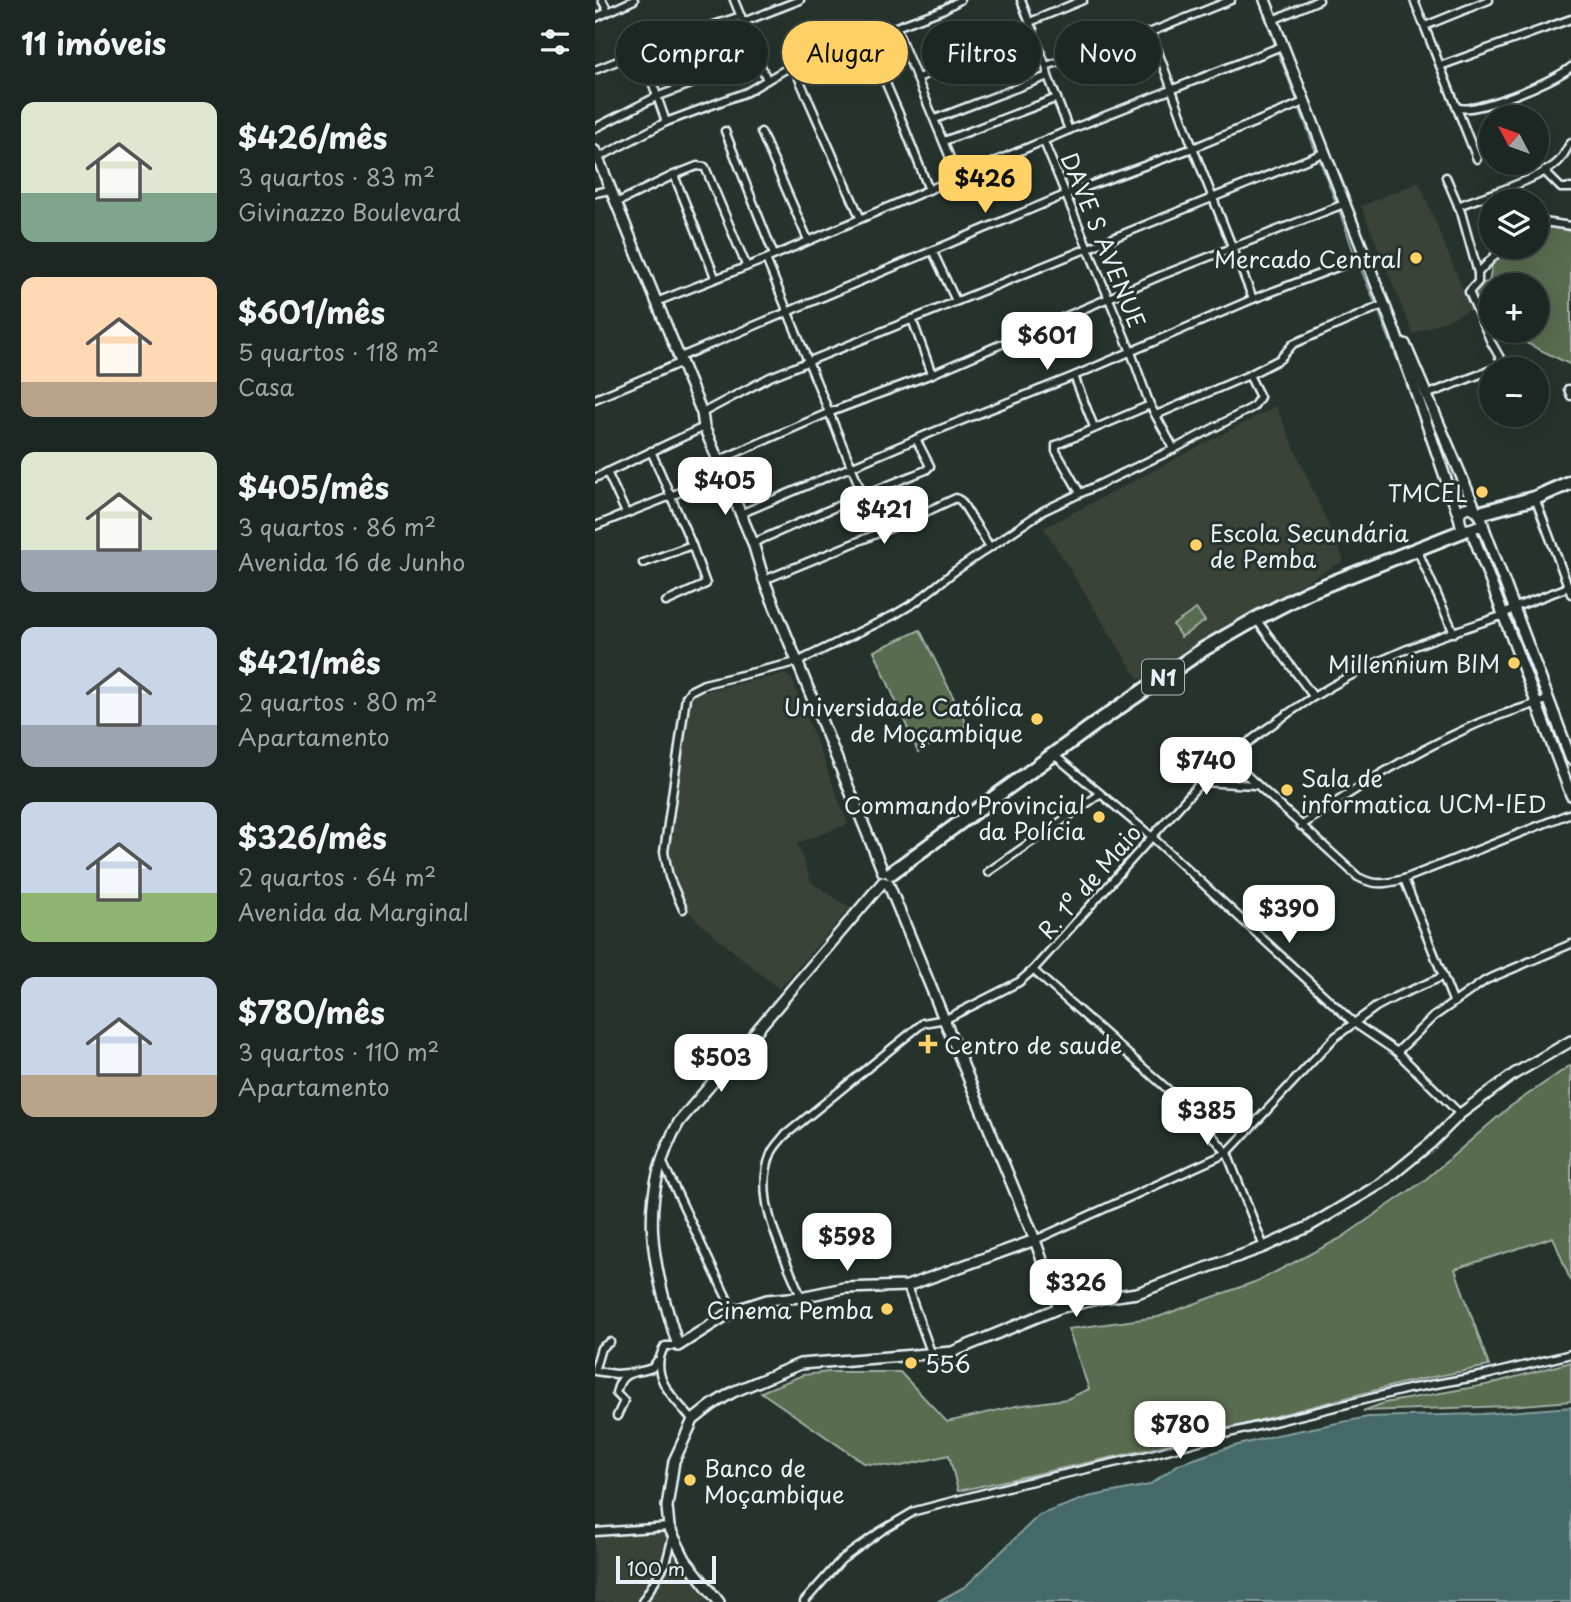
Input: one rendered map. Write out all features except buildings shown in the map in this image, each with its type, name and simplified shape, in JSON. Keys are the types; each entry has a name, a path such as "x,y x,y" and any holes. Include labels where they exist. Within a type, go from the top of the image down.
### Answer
{"highway":[{"path":"1477,510 1535,498 1571,482"},
{"name":"N1","path":"887,878 1053,754 1204,649 1256,618 1308,592 1468,532"}],"street":[{"path":"602,0 608,11"},
{"path":"595,18 634,0"},
{"path":"734,0 742,19"},
{"path":"735,21 800,0"},
{"path":"908,23 960,0"},
{"path":"1021,0 1029,21"},
{"path":"1041,21 1083,0"},
{"path":"1161,28 1231,0"},
{"path":"1265,0 1383,304 1433,424 1477,510 1571,759"},
{"path":"1273,20 1319,0"},
{"path":"1414,0 1477,159"},
{"path":"1425,26 1489,0"},
{"path":"1440,66 1571,19"},
{"path":"656,302 766,259 1069,130 1282,46"},
{"path":"1041,53 1069,130"},
{"path":"908,55 958,177"},
{"path":"1161,60 1253,299"},
{"path":"595,70 616,61"},
{"path":"1046,66 1055,63"},
{"path":"1456,106 1465,110 1480,106 1543,83 1565,73 1571,67"},
{"path":"918,78 922,76"},
{"path":"935,119 1048,76"},
{"path":"652,84 666,122"},
{"path":"595,128 656,97 691,84"},
{"path":"760,84 747,92 666,122 596,155 702,413 704,427 753,543 764,580 797,662 1035,1240 1059,1308"},
{"path":"801,84 860,217"},
{"path":"885,84 929,190"},
{"path":"944,141 1057,98"},
{"path":"595,399 787,311 1067,194 1193,148 1304,102"},
{"path":"725,131 774,255"},
{"path":"761,132 808,240"},
{"name":"DAVE S AVENUE","path":"1044,142 1131,352 1150,405 1174,449"},
{"path":"1549,168 1559,162 1571,143"},
{"path":"702,413 770,377 1323,153"},
{"path":"616,203 674,175 697,166 705,167 746,265"},
{"path":"674,175 715,277"},
{"path":"1458,205 1533,175"},
{"path":"1547,175 1561,188 1571,188"},
{"path":"1446,177 1458,205 1478,273 1478,282 1469,292 1499,357"},
{"path":"595,193 610,190"},
{"path":"720,460 828,413 932,374 1108,298 1344,204"},
{"path":"1549,223 1571,226"},
{"path":"933,252 956,301"},
{"path":"740,514 1253,299 1364,257"},
{"path":"766,259 863,495"},
{"path":"1478,273 1491,259"},
{"path":"1156,415 1249,375 1280,359 1293,344 1383,304"},
{"path":"912,319 932,374"},
{"path":"1395,332 1405,344 1426,395 1459,517 1504,615 1571,795"},
{"path":"683,909 669,877 664,852 687,694 704,684 797,662 916,602 1043,511 1174,449 1253,407 1260,397 1249,375"},
{"path":"1426,395 1479,375"},
{"path":"1074,376 1094,427"},
{"path":"1571,389 1568,389 1571,396"},
{"path":"1080,492 1056,447 1069,438 1150,405"},
{"path":"595,478 704,427"},
{"path":"753,543 929,468 916,439"},
{"path":"651,451 692,545 706,586 666,603"},
{"path":"607,472 626,513"},
{"path":"595,526 724,472"},
{"path":"764,580 956,498 961,500 990,547"},
{"path":"1513,608 1570,589 1535,498"},
{"path":"1459,517 1464,508 1477,510"},
{"path":"1468,532 1473,527 1484,528"},
{"path":"643,563 692,545"},
{"path":"1417,550 1454,633"},
{"name":"R. 1º de Maio","path":"801,1297 771,1219 765,1193 771,1152 802,1120 923,1023 946,1019 1019,982 1033,970 1201,782 1228,758 1313,696 1399,652 1504,615 1513,608"},
{"path":"1256,618 1313,696"},
{"path":"1301,826 1357,787 1414,754 1473,725 1547,700"},
{"path":"1053,754 1150,836 1354,1023 1397,1052 1460,1114"},
{"path":"1228,758 1358,877 1372,884 1386,884 1404,879 1571,813"},
{"path":"1201,782 1256,785"},
{"path":"988,872 1099,794"},
{"name":"N1","path":"678,1346 663,1299 651,1233 653,1194 665,1146 679,1122 887,878"},
{"path":"1404,879 1454,1001"},
{"path":"1397,1052 1433,1017 1486,980 1571,944"},
{"path":"1033,970 1191,1110 1227,1153 1264,1247"},
{"path":"610,1342 601,1348 595,1369 616,1374 644,1372 652,1368 665,1346 678,1346 733,1311 767,1300 801,1297 844,1288 907,1286 1035,1240 1227,1153 1335,1037 1395,997 1442,977"},
{"path":"642,1602 666,1563 671,1532 667,1507 674,1461 693,1420 733,1392 800,1364 952,1352 1059,1308 1137,1293 1264,1247 1308,1227 1382,1183 1431,1143 1460,1114 1533,1061 1571,1041"},
{"path":"661,1159 733,1311"},
{"path":"907,1286 932,1355"},
{"path":"804,1602 841,1560 915,1511 1067,1472 1145,1457 1225,1434 1408,1389 1486,1375 1571,1354"},
{"path":"659,1359 658,1370 664,1385 693,1420"},
{"path":"617,1416 624,1401 616,1393 616,1388 628,1373"},
{"path":"596,1533 671,1532"},
{"path":"671,1532 685,1559 719,1602"}],"shaded area":[{"name":"Mercado Central","path":"1419,182 1471,310 1413,334 1361,206"},
{"name":"Escola Secundária de Pemba","path":"1276,406 1344,561 1233,621 1139,680 1044,528"},
{"path":"785,674 792,679 848,824 797,843 811,882 850,908 779,989 687,910 672,875 668,850 691,694"},
{"path":"663,1524 678,1554 715,1602 595,1602 595,1534"}],"green space":[{"path":"1549,222 1571,232 1571,365 1526,343 1549,343 1549,273 1491,273 1493,259 1549,259"},
{"path":"1479,284 1479,309 1475,304 1471,285"},
{"path":"1196,609 1205,621 1181,637 1173,625"},
{"path":"920,630 967,725 918,752 874,651"},
{"path":"1571,1065 1571,1282 1553,1237 1455,1269 1489,1366 1407,1382 1141,1451 958,1491 949,1455 897,1467 864,1463 761,1392 803,1375 829,1372 900,1372 947,1422 1016,1406 1067,1399 1089,1389 1068,1329 1158,1317 1260,1280 1341,1238 1425,1180 1508,1108"},
{"path":"1571,1362 1571,1401 1363,1411 1384,1403 1486,1385"}],"water":[{"path":"1571,1407 1571,1602 937,1602 966,1586 1039,1515 1088,1497 1149,1485 1179,1464 1227,1448 1368,1417 1482,1414"}],"waterway":[{"path":"1259,0 1275,45"},
{"path":"1278,53 1297,101"},
{"path":"1300,109 1315,150"},
{"path":"1320,161 1336,203"},
{"path":"1339,210 1355,256"},
{"path":"1358,262 1376,305"},
{"path":"1379,312 1422,424"}],"place":[{"name":"Mercado Central","path":"1416,258"},
{"name":"TMCEL","path":"1482,492"},
{"name":"Escola Secundária de Pemba","path":"1196,545"},
{"name":"Millennium BIM","path":"1514,663"},
{"name":"Universidade Católica de Moçambique","path":"1037,719"},
{"name":"Sala de informatica UCM-IED","path":"1287,790"},
{"name":"Commando Provincial da Polícia","path":"1099,817"},
{"name":"Centro de saude","path":"928,1044"},
{"name":"Cinema Pemba","path":"887,1309"},
{"name":"556","path":"911,1363"},
{"name":"Banco de Moçambique","path":"690,1480"}]}
